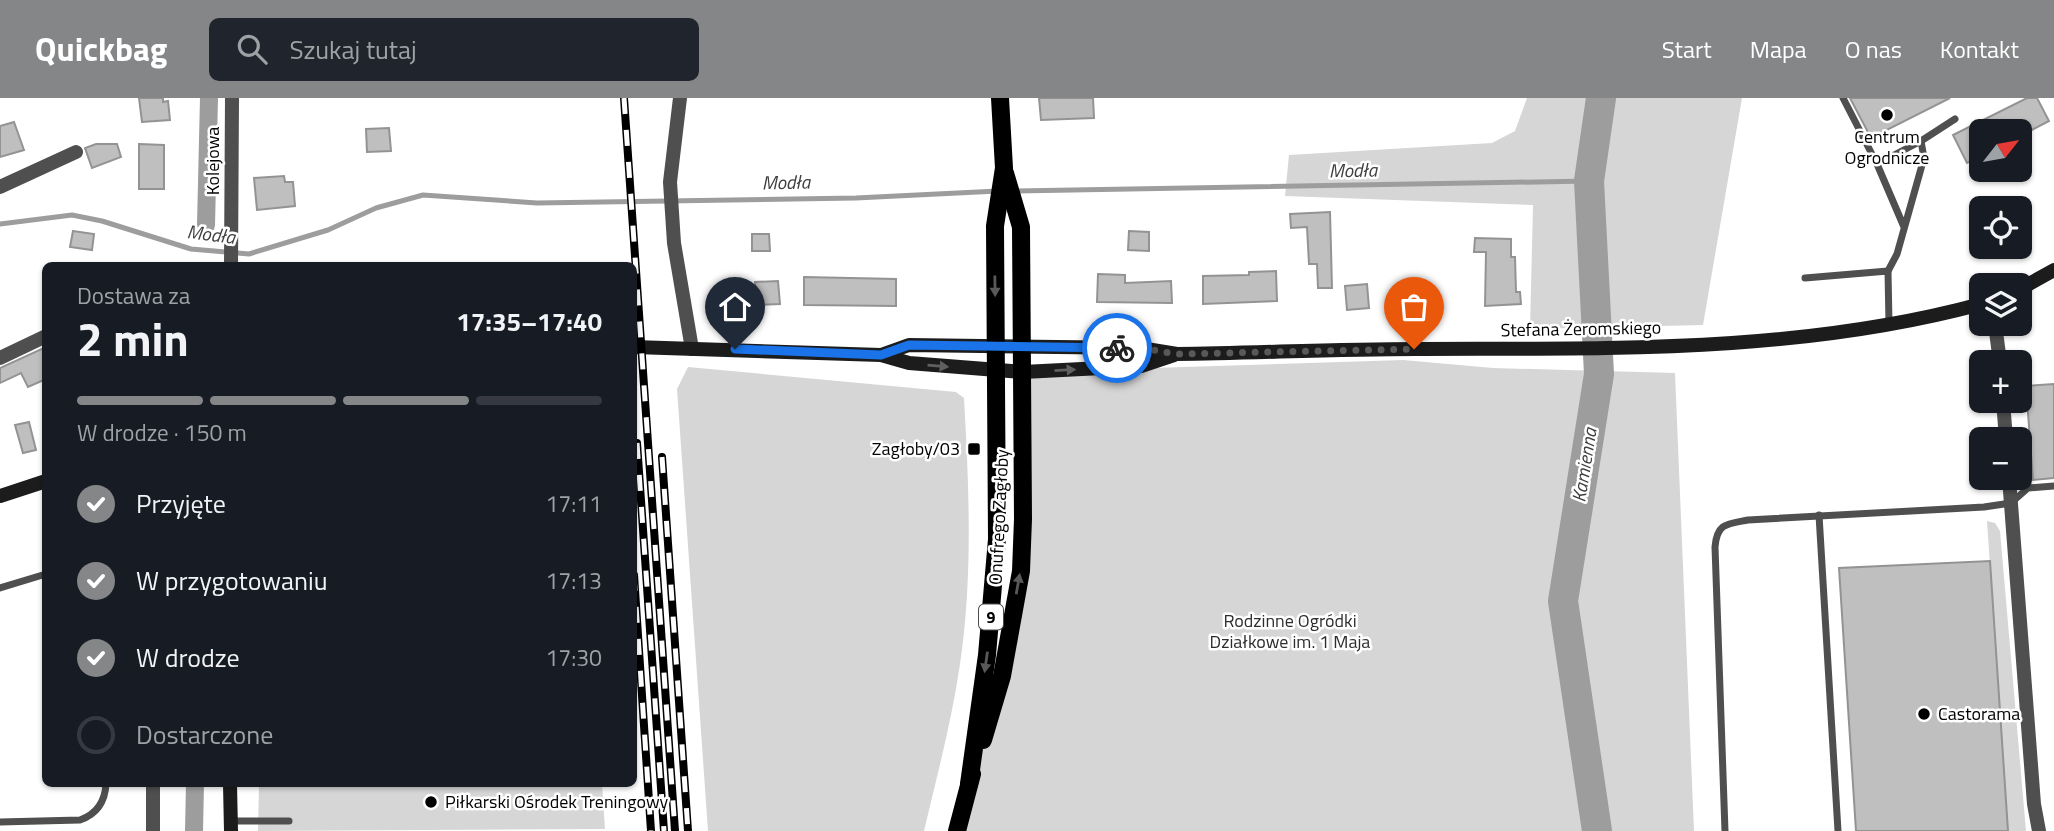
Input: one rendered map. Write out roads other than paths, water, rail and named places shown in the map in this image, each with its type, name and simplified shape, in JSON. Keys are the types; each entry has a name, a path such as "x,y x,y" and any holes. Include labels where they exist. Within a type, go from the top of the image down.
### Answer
{"main road":[{"name":"9","path":"996,371 995,226 1004,168 1000,98"},
{"name":"9","path":"1004,168 1021,227 1023,372"},
{"name":"Onufrego Zagłoby","path":"969,784 994,589 996,371"},
{"name":"Onufrego Zagłoby","path":"957,831 1002,676 1021,571 1023,372"}],"street":[{"name":"Kolejowa","path":"231,262 232,98"},
{"path":"680,98 670,182 674,243 692,349"},
{"path":"0,187 76,152"},
{"path":"2032,282 2054,270"},
{"name":"Stefana Żeromskiego","path":"881,355 909,345 1140,348 1177,354 1657,348 1794,339 1889,325 1969,307"},
{"path":"0,358 42,338"},
{"name":"Stefana Żeromskiego","path":"637,347 881,355 909,363 1023,372 1141,366 1177,354"},
{"path":"0,496 42,482"},
{"path":"2010,490 2034,804 2039,831"},
{"path":"153,787 153,831"},
{"path":"230,787 231,826"}],"lane":[{"path":"1843,98 1877,164 1904,227"},
{"path":"1877,164 1955,119"},
{"path":"1889,325 1888,271 1897,254 1924,158 1921,141"},
{"path":"1805,278 1888,271"},
{"path":"1724,831 1716,534 1735,521 1819,515 1851,516 2011,503 2028,488 2054,486"},
{"path":"1819,515 1838,831"},
{"path":"0,588 42,575"},
{"path":"0,822 80,820 98,810 103,802 106,787"},
{"path":"231,826 289,821"}],"waterway":[{"path":"206,225 209,98"},
{"name":"Kamienna","path":"1597,831 1563,601 1599,374 1589,181 1601,98"},
{"name":"Modła","path":"1015,191 1589,181"},
{"name":"Modła","path":"0,224 72,215 102,221 191,249 249,254 328,230 376,208 423,195 537,203 856,198 998,191"},
{"path":"194,831 195,787"}],"railway":[{"path":"624,98 635,262"},
{"path":"637,285 675,831"},
{"path":"637,443 664,831"},
{"path":"662,457 688,831"},
{"path":"637,620 651,831"}],"place":[{"name":"Centrum Ogrodnicze","path":"1887,115"},
{"name":"Zagłoby/03","path":"974,449"},
{"name":"Castorama","path":"1924,714"},
{"name":"Piłkarski Ośrodek Treningowy","path":"431,802"}],"park label":[{"name":"Rodzinne Ogródki Działkowe im. 1 Maja","path":"1290,631"}]}
